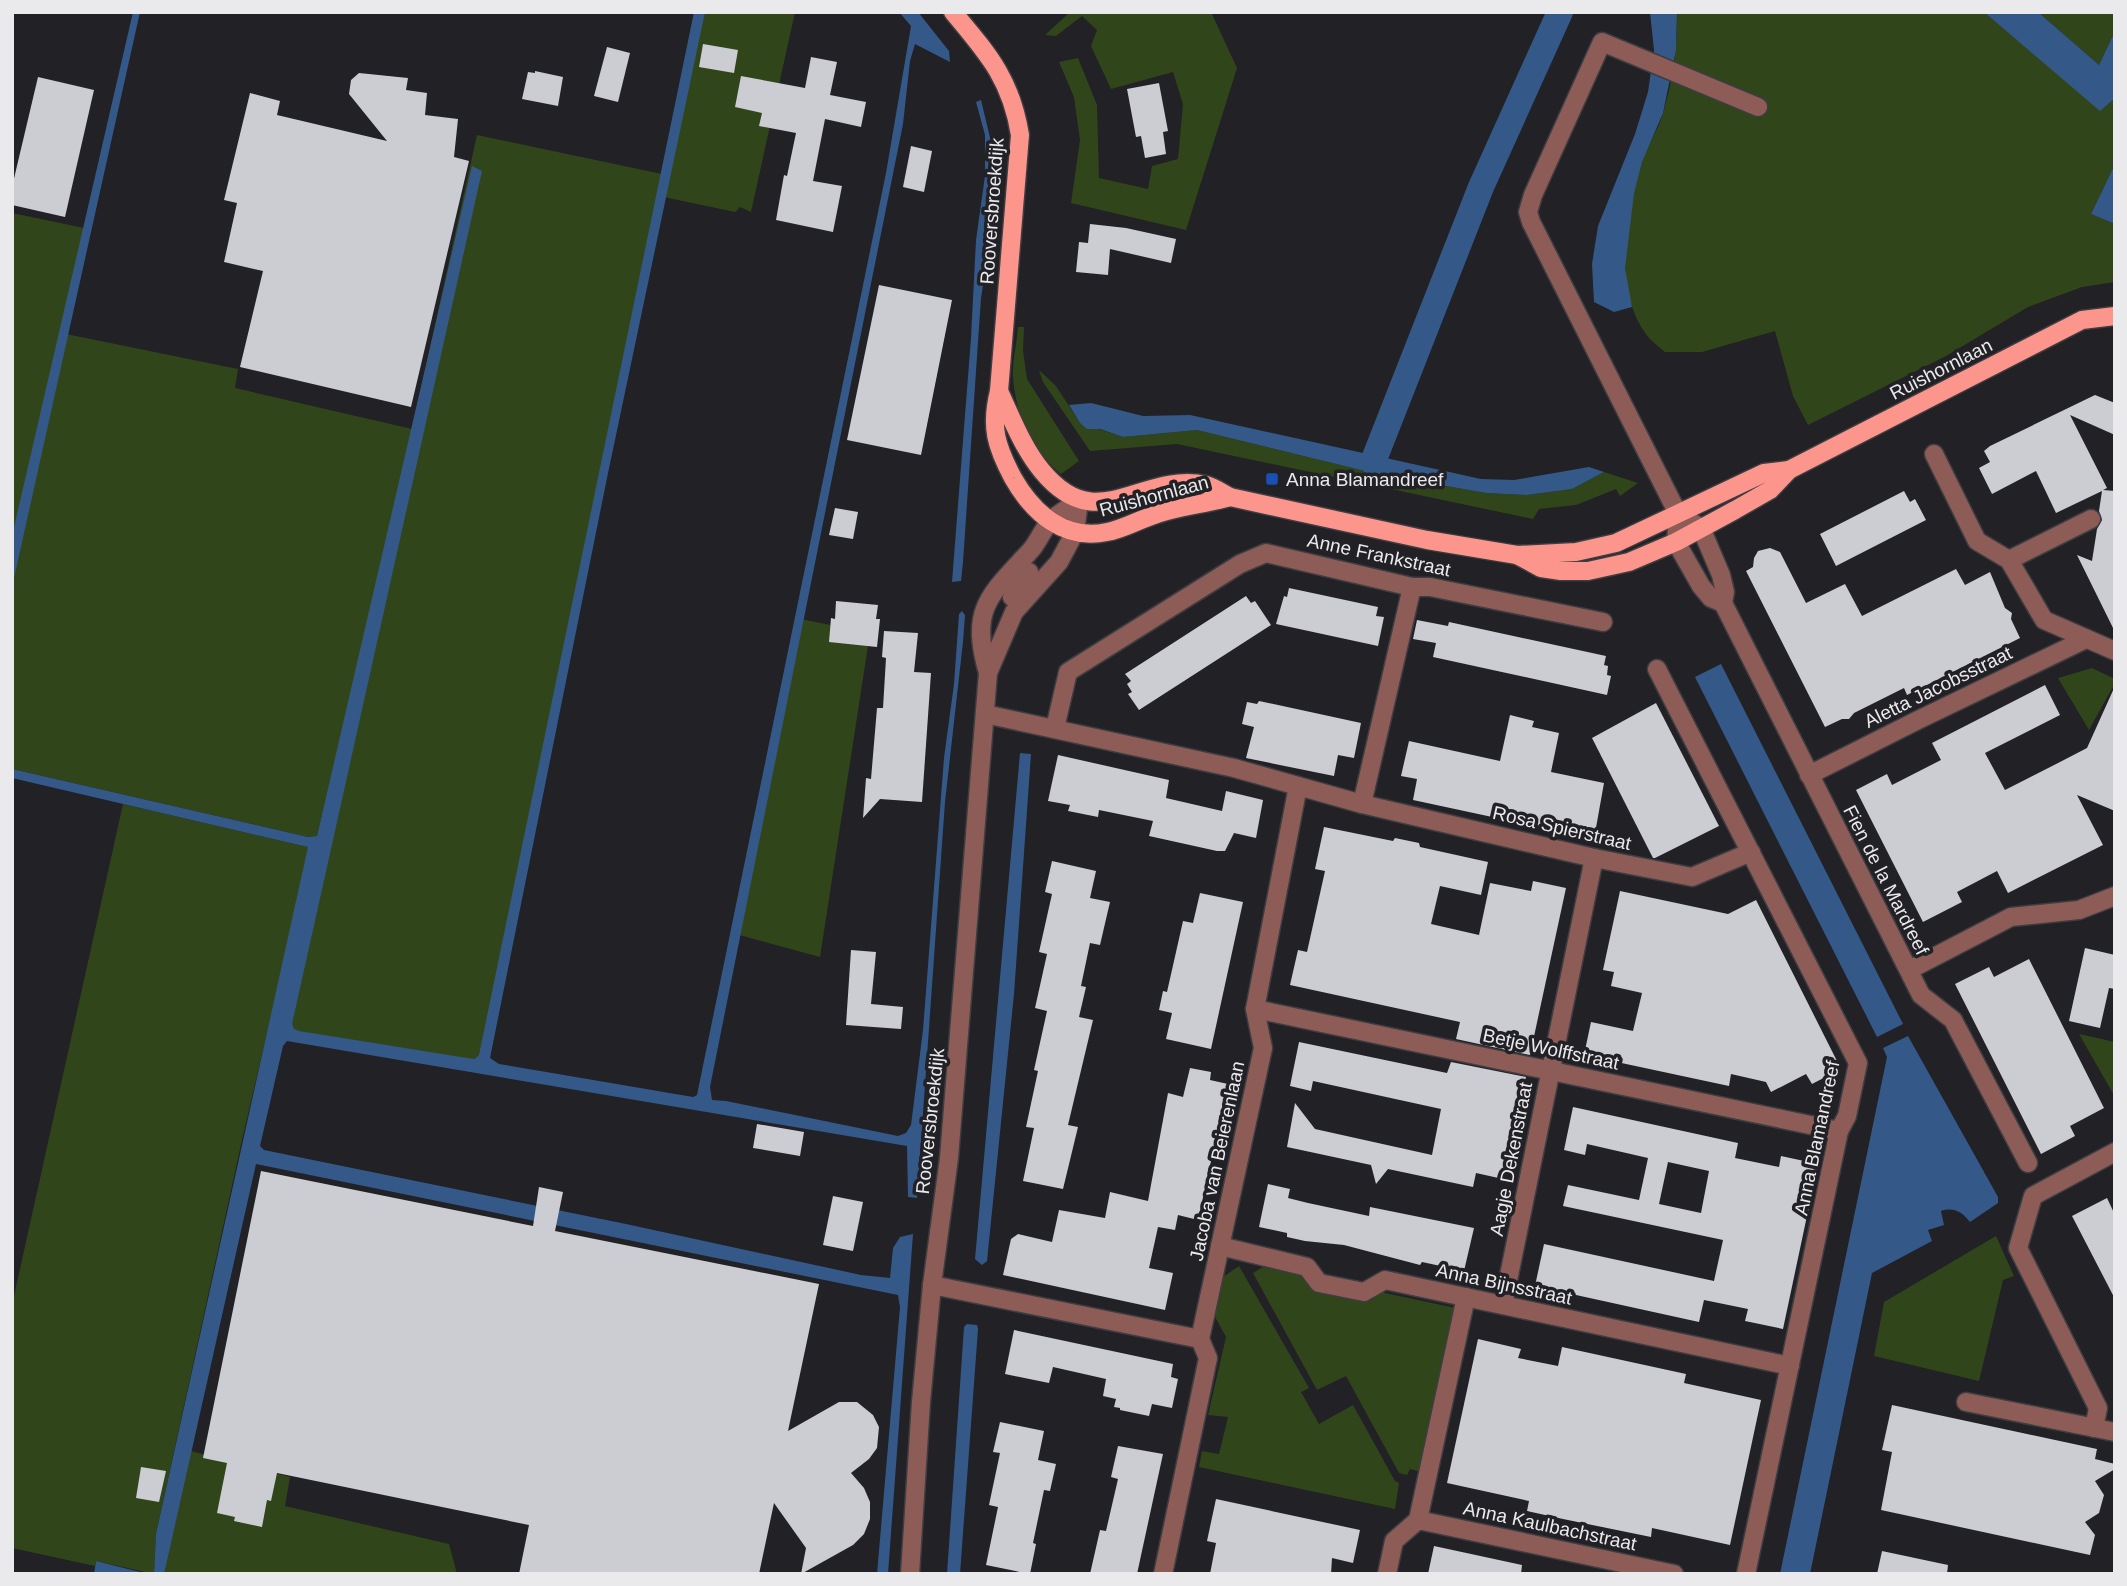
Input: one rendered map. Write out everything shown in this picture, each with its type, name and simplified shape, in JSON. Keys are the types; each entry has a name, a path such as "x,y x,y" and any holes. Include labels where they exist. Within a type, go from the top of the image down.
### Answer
{"main road":[{"name":"Rooversbroekdijk","path":"953,12 991,57 1016,109 1020,135 999,391 993,421 999,449 1021,492 1049,522"},
{"name":"Ruishornlaan","path":"1517,555 1541,568 1588,571 1629,562 1675,542 1770,489 1789,470 2082,320 2115,316"},
{"path":"999,391 1028,451 1043,472 1079,501"},
{"name":"Ruishornlaan","path":"1079,501 1102,502 1164,486 1206,485 1230,496 1427,540 1517,555 1594,550 1616,543 1763,473 1789,470"},
{"name":"Ruishornlaan","path":"1049,522 1075,532 1109,532 1157,514 1230,496"}],"street":[{"path":"1701,528 1678,514 1528,212 1533,195 1602,42 1758,107"},
{"path":"1934,454 1977,541 2009,561 2044,620 2115,651"},
{"name":"Rooversbroekdijk","path":"910,1574 921,1402 932,1285 949,1158 985,714 988,673 982,650 981,628 987,603 1003,579 1035,545 1049,522 1079,501"},
{"name":"Rooversbroekdijk","path":"988,673 1014,612 1059,562 1075,532 1079,501"},
{"path":"1675,542 1678,514"},
{"path":"2009,561 2091,519"},
{"name":"Fien de la Mardreef","path":"1701,528 1721,575 1725,593 1723,603 1921,995 1953,1020 2028,1163"},
{"name":"Fien de la Mardreef","path":"1675,542 1701,586 1711,598 1723,603"},
{"name":"Anne Frankstraat","path":"1055,729 1068,672 1240,564 1266,553 1412,587 1430,587 1603,622"},
{"path":"1012,597 1029,572"},
{"path":"1362,804 1412,587"},
{"name":"Aletta Jacobsstraat","path":"1809,775 2087,639"},
{"name":"Anna Blamandreef","path":"1657,669 1858,1063 1847,1116 1839,1131 1746,1574"},
{"name":"Rosa Spierstraat","path":"985,714 1234,768 1362,804 1594,858 1692,877 1751,852"},
{"name":"Jacoba van Beierenlaan","path":"1163,1574 1208,1358 1199,1339 1263,1048 1255,1009 1298,786"},
{"name":"Aagje Dekenstraat","path":"1503,1305 1594,858"},
{"path":"1909,970 2011,917 2079,910 2115,896"},
{"name":"Betje Wolffstraat","path":"1255,1009 1839,1131"},
{"path":"2094,1428 2098,1408 2018,1248 2034,1196 2115,1152"},
{"name":"Anna Bijnsstraat","path":"1220,1246 1307,1267 1319,1283 1364,1292 1385,1280 1790,1366"},
{"path":"932,1285 1199,1339"},
{"path":"1387,1574 1394,1541 1418,1520 1466,1297"},
{"path":"1966,1402 2115,1432"},
{"name":"Anna Kaulbachstraat","path":"1418,1520 1674,1574"}],"green space":[{"path":"695,12 795,12 751,212 740,207 735,212 659,196 480,1064 286,1030 367,625 317,836 308,837 12,769 12,213 84,228 61,333 238,369 235,388 412,429 477,135 662,174"},
{"path":"1070,12 1211,12 1237,68 1186,230 1071,203 1080,140 1074,97 1059,62 1078,58 1097,105 1099,178 1148,189 1152,166 1178,159 1183,104 1173,72 1111,89 1091,46 1097,30 1082,16 1056,36 1045,35"},
{"path":"1677,12 1984,12 2100,110 2115,98 2115,164 2091,214 2115,224 2115,282 2082,287 2028,307 1946,356 1808,425 1793,396 1775,331 1702,352 1665,352 1649,338 1637,320 1630,299 1625,252 1630,205 1636,182 1670,88 1676,50"},
{"path":"2038,12 2115,12 2115,31 2099,65"},
{"path":"1018,327 1024,327 1023,351 1027,379 1079,461 1061,474 1034,443 1017,405 1013,371"},
{"path":"1039,370 1056,386 1080,423 1123,437 1197,430 1373,473 1486,493 1527,495 1572,489 1604,472 1638,483 1620,496 1616,489 1576,505 1539,509 1533,519 1177,444 1090,451 1043,382"},
{"path":"796,618 870,633 820,957 732,933"},
{"path":"2092,668 2115,679 2115,683 2089,730 2058,678"},
{"path":"123,804 308,847 309,852 242,1140 156,1534 154,1574 96,1561 95,1566 12,1548 12,1305"},
{"path":"2079,1034 2115,1042 2115,1097"},
{"path":"1996,1236 2014,1276 2003,1280 1979,1381 1874,1356 1884,1302"},
{"path":"1239,1266 1309,1388 1301,1392 1319,1424 1353,1405 1395,1481 1399,1483 1395,1509 1199,1467 1202,1451 1219,1454 1228,1417 1208,1415 1226,1337 1214,1315 1223,1277"},
{"path":"1263,1267 1460,1309 1425,1473 1410,1469 1407,1475 1399,1473 1346,1376 1317,1390 1253,1273"},
{"path":"191,1451 290,1477 285,1506 449,1544 457,1574 163,1574"}],"water":[{"path":"133,12 140,12 12,587 12,536"},
{"path":"694,12 705,12 607,478 490,1058 499,1064 693,1097 697,1095 886,173 911,26 899,12 918,12 949,51 950,62 915,44 910,61 903,124 710,1087 712,1100 898,1136 906,1133 911,1125 923,1030 944,758 954,684 959,614 962,611 965,615 963,642 945,802 917,1198 908,1197 907,1146 287,1041 283,1046 260,1146 264,1150 861,1275 890,1278 893,1248 900,1237 913,1234 888,1574 877,1574 900,1307 898,1295 256,1164 164,1574 154,1574 156,1534 308,847 12,778 12,769 308,837 317,836 472,166 482,171 292,1024 294,1029 299,1031 467,1058 475,1059 479,1055"},
{"path":"1650,12 1677,12 1676,50 1663,113 1642,162 1634,193 1625,268 1632,307 1614,312 1594,302 1592,264 1598,226 1635,134 1648,92 1654,50"},
{"path":"1984,12 2038,12 2099,65 2115,31 2115,98 2100,111"},
{"path":"981,100 993,150 993,187 988,253 981,298 963,562 961,581 952,582 976,240 985,176 985,135 976,102"},
{"path":"2115,164 2115,224 2091,214"},
{"path":"1091,403 1143,416 1190,415 1481,479 1514,480 1589,467 1604,472 1572,489 1527,495 1486,493 1373,473 1197,430 1123,437 1100,429 1087,429 1069,405"},
{"path":"1721,664 1903,1024 1877,1037 1695,677"},
{"path":"1020,753 1031,754 1014,994 987,1261 982,1265 975,1259"},
{"path":"1908,1036 1998,1197 1998,1203 1970,1222 1957,1211 1941,1211 1944,1225 1928,1230 1932,1241 1872,1273 1810,1574 1780,1574 1887,1057 1883,1048"},
{"path":"967,1324 977,1325 978,1329 960,1574 947,1574 964,1327"},
{"path":"96,1561 148,1574 94,1574"}],"building":[{"path":"703,44 738,50 734,73 699,67"},
{"path":"607,47 630,53 618,102 594,96"},
{"path":"811,57 837,62 830,95 866,102 861,127 825,119 813,181 842,186 833,232 776,220 784,175 787,176 796,133 759,126 762,113 735,107 741,76 805,88"},
{"path":"528,72 563,77 558,106 522,99"},
{"path":"359,73 408,78 406,90 427,93 425,115 458,119 454,157 469,161 411,407 240,367 263,271 224,262 237,203 224,200 250,93 280,101 277,115 387,141 349,94 351,80"},
{"path":"38,77 94,90 65,217 12,205 12,187"},
{"path":"1159,83 1168,131 1163,132 1166,154 1145,158 1141,136 1136,137 1127,89"},
{"path":"911,146 932,151 924,192 903,187"},
{"path":"1090,224 1126,228 1176,239 1171,263 1110,249 1108,275 1076,272 1079,242 1088,243"},
{"path":"879,285 952,300 921,455 847,440"},
{"path":"2095,395 2115,403 2115,435 2070,415 2107,488 2103,490 2115,491 2115,632 2077,555 2092,561 2097,529 2102,520 2099,511 2102,491 2056,513 2036,471 1992,494 1979,468 1990,462 1984,451 1990,446"},
{"path":"1904,491 1910,502 1915,499 1926,520 1836,566 1820,534"},
{"path":"835,508 858,512 853,539 829,535"},
{"path":"1770,548 1780,552 1806,603 1845,584 1862,616 1956,569 1965,585 1990,572 2005,608 2012,613 2011,619 2020,638 1907,695 1904,688 1854,713 1849,719 1842,719 1825,727 1746,571 1753,567 1758,551"},
{"path":"1289,588 1378,607 1376,616 1384,617 1378,646 1276,624"},
{"path":"1246,596 1251,603 1255,601 1271,625 1139,710 1128,694 1132,692 1127,684 1131,681 1125,674"},
{"path":"836,601 878,605 876,619 880,619 877,647 829,642"},
{"path":"1417,620 1448,626 1449,622 1606,656 1604,665 1608,666 1607,675 1611,676 1607,695 1433,657 1436,643 1413,639"},
{"path":"884,631 918,633 914,672 931,673 922,802 880,799 863,818 866,778 871,779 877,708 883,708 886,658 882,657"},
{"path":"2045,685 2060,715 1985,753 2005,790 2060,762 2087,748 2115,686 2115,811 2077,795 2103,845 2008,893 1997,871 1957,892 1962,902 1923,922 1856,790 1887,774 1892,785 1941,760 1932,743"},
{"path":"1259,701 1361,723 1354,758 1338,755 1334,776 1246,758 1254,727 1242,724 1247,702 1257,704"},
{"path":"1656,703 1719,826 1653,858 1592,738"},
{"path":"1510,715 1534,721 1532,727 1559,733 1551,772 1604,783 1594,839 1413,800 1417,779 1401,776 1409,741 1500,761"},
{"path":"1058,755 1169,780 1166,798 1222,811 1226,791 1263,800 1256,838 1234,833 1225,851 1217,851 1149,836 1153,821 1099,810 1098,817 1068,811 1070,805 1048,801"},
{"path":"1324,827 1393,841 1395,838 1419,843 1420,847 1488,862 1481,895 1440,886 1431,924 1479,935 1490,883 1531,891 1533,881 1566,888 1530,1055 1456,1039 1460,1022 1290,985 1298,950 1307,952 1325,871 1315,869"},
{"path":"1052,861 1096,871 1090,898 1110,902 1100,945 1090,943 1081,986 1086,987 1079,1017 1093,1020 1068,1125 1078,1127 1063,1189 1023,1181 1034,1128 1026,1127 1038,1071 1034,1070 1047,1011 1035,1008 1047,954 1039,952 1052,894 1045,892"},
{"path":"1620,891 1728,914 1756,900 1841,1069 1812,1084 1806,1074 1771,1092 1766,1082 1731,1074 1729,1086 1584,1055 1591,1022 1633,1031 1642,993 1611,986 1614,972 1603,970"},
{"path":"1200,893 1243,902 1211,1049 1166,1039 1172,1013 1159,1010 1163,991 1167,992 1183,921 1193,923"},
{"path":"2085,948 2115,955 2115,989 2109,988 2100,1028 2069,1021"},
{"path":"851,950 876,952 871,1004 903,1007 901,1029 846,1025"},
{"path":"2029,959 2104,1108 2070,1126 2075,1136 2041,1154 1955,984 1989,967 1994,977"},
{"path":"1299,1042 1447,1073 1451,1062 1526,1077 1503,1179 1476,1173 1473,1187 1388,1169 1376,1184 1371,1165 1287,1147 1295,1103 1315,1129 1432,1155 1441,1109 1313,1081 1311,1091 1290,1086"},
{"path":"1190,1068 1211,1072 1210,1080 1228,1084 1198,1220 1178,1215 1175,1230 1158,1227 1149,1268 1173,1273 1165,1310 1003,1275 1011,1239 1018,1234 1052,1242 1059,1210 1105,1218 1110,1192 1148,1201 1168,1093 1183,1097"},
{"path":"1573,1107 1738,1143 1735,1158 1779,1167 1781,1156 1818,1164 1783,1329 1745,1321 1748,1309 1704,1300 1699,1322 1535,1286 1544,1244 1714,1281 1723,1240 1563,1206 1568,1185 1639,1200 1648,1158 1587,1144 1585,1155 1564,1150","holes":["1668,1162 1709,1171 1701,1213 1659,1204"]},
{"path":"757,1124 804,1132 800,1156 753,1148"},
{"path":"261,1171 533,1226 539,1187 563,1192 555,1231 819,1284 788,1431 839,1402 857,1402 873,1415 879,1427 877,1448 869,1459 851,1473 864,1488 870,1502 870,1519 864,1534 853,1545 801,1574 806,1548 774,1503 759,1574 519,1574 529,1525 277,1473 271,1501 267,1500 262,1527 234,1521 235,1517 217,1513 227,1463 203,1458"},
{"path":"1268,1184 1290,1189 1288,1198 1308,1203 1369,1216 1370,1207 1474,1228 1464,1271 1422,1262 1420,1265 1344,1245 1305,1241 1287,1237 1287,1233 1259,1227"},
{"path":"833,1196 863,1202 853,1251 823,1245"},
{"path":"2107,1198 2115,1215 2115,1299 2072,1216"},
{"path":"1014,1330 1173,1364 1171,1377 1178,1379 1172,1408 1152,1404 1149,1416 1120,1410 1114,1407 1116,1399 1103,1396 1106,1379 1053,1367 1049,1383 1005,1374"},
{"path":"1478,1339 1521,1349 1518,1358 1558,1366 1562,1347 1686,1374 1684,1383 1761,1400 1730,1545 1652,1528 1651,1537 1563,1519 1527,1511 1529,1501 1447,1483"},
{"path":"1892,1405 2097,1449 2095,1459 2115,1464 2115,1469 2095,1481 2104,1495 2099,1513 2085,1522 2095,1535 2090,1555 1881,1510 1892,1452 1882,1450"},
{"path":"1000,1422 1044,1431 1038,1460 1056,1464 1050,1491 1044,1490 1033,1543 1036,1544 1030,1574 986,1565 998,1507 989,1505 1000,1453 993,1452"},
{"path":"1118,1446 1163,1454 1137,1574 1090,1574 1100,1530 1106,1531 1118,1479 1111,1477"},
{"path":"141,1467 166,1471 159,1502 136,1498"},
{"path":"1216,1499 1360,1530 1353,1563 1332,1558 1331,1574 1210,1574 1216,1543 1207,1541"},
{"path":"1434,1546 1522,1565 1521,1574 1428,1574"},
{"path":"1882,1551 1948,1565 1947,1574 1877,1574"}],"waterway":[{"path":"1373,462 1481,187 1560,12"}],"place":[{"name":"Anna Blamandreef","path":"1272,479"}]}
